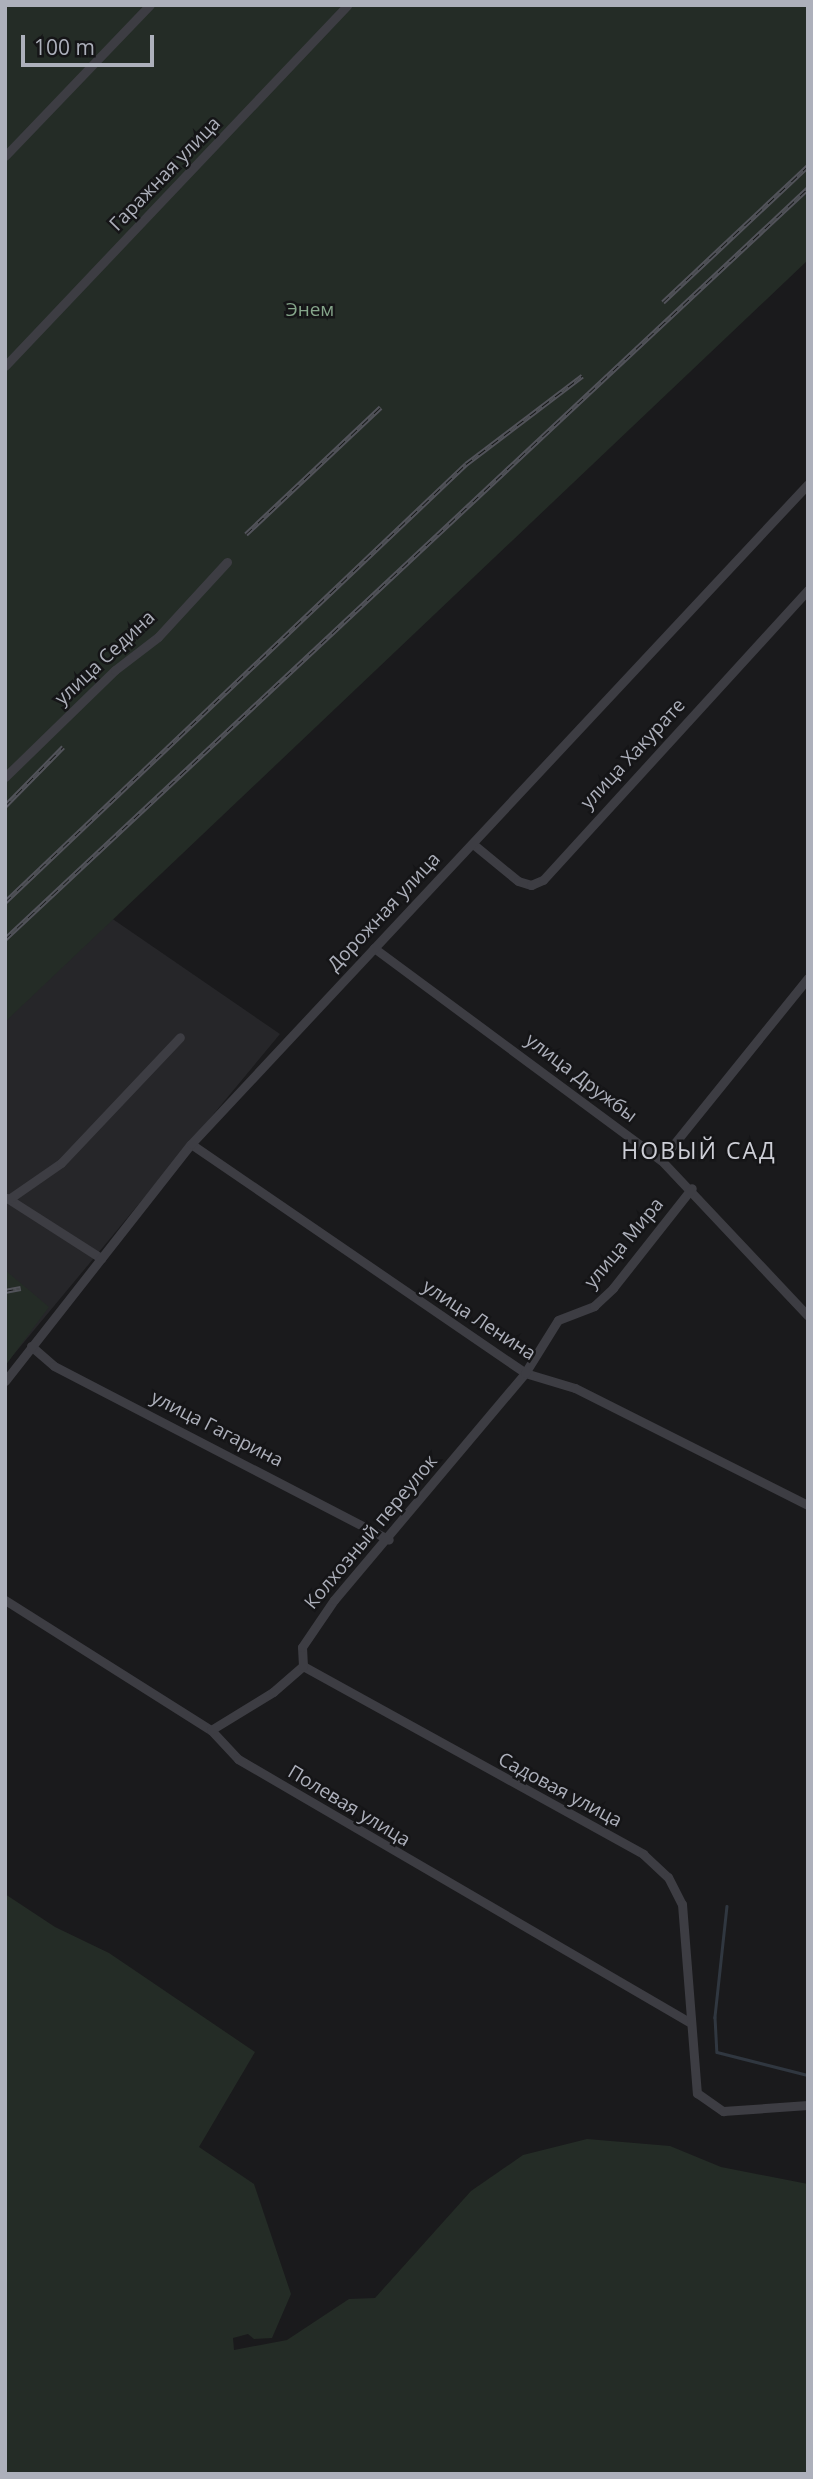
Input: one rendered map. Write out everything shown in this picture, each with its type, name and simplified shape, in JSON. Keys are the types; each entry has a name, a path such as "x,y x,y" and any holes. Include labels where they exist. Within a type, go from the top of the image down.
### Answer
{"street":[{"path":"5,156 150,5"},
{"name":"Гаражная улица","path":"5,366 348,5"},
{"name":"Дорожная улица","path":"5,1381 191,1144 808,484"},
{"name":"улица Седина","path":"5,777 115,670 158,637 227,562"},
{"name":"улица Хакурате","path":"473,844 518,881 531,885 544,880 808,590"},
{"name":"улица Дружбы","path":"374,948 661,1160 692,1188 808,1317"},
{"path":"661,1160 808,978"},
{"path":"102,1258 7,1198 61,1163 180,1037"},
{"name":"улица Ленина","path":"191,1144 525,1373 575,1388 808,1506"},
{"name":"улица Мира","path":"525,1373 558,1320 594,1306 613,1288 692,1188"},
{"name":"улица Гагарина","path":"31,1346 54,1366 389,1540"},
{"name":"Колхозный переулок","path":"303,1666 302,1647 321,1619 525,1373"},
{"name":"Полевая улица","path":"5,1600 211,1730 238,1759 689,2022"},
{"path":"211,1730 303,1666"},
{"name":"Садовая улица","path":"303,1666 643,1854 668,1877 682,1904 689,2022 697,2093 708,2104 734,2111 808,2105"}],"shaded area":[{"path":"5,767 85,900 280,1034 5,1365"}],"green space":[{"name":"Энем","path":"5,5 808,5 808,260 5,1022"},
{"path":"5,1270 49,1307 5,1366"},
{"path":"5,1894 55,1927 109,1953 255,2052 199,2147 254,2184 291,2294 272,2338 254,2339 248,2334 233,2338 234,2350 287,2340 349,2299 375,2298 471,2191 523,2155 587,2139 670,2146 721,2167 808,2184 808,2474 5,2474"}],"waterway":[{"path":"727,1906 715,2017 717,2052 808,2075"}],"railway":[{"path":"663,302 808,166"},
{"path":"5,939 808,188"},
{"path":"5,902 466,464 582,376"},
{"path":"246,534 381,407"},
{"path":"5,806 63,747"},
{"path":"5,1291 21,1288"}],"district":[{"name":"НОВЫЙ САД","path":"699,1150"}]}
